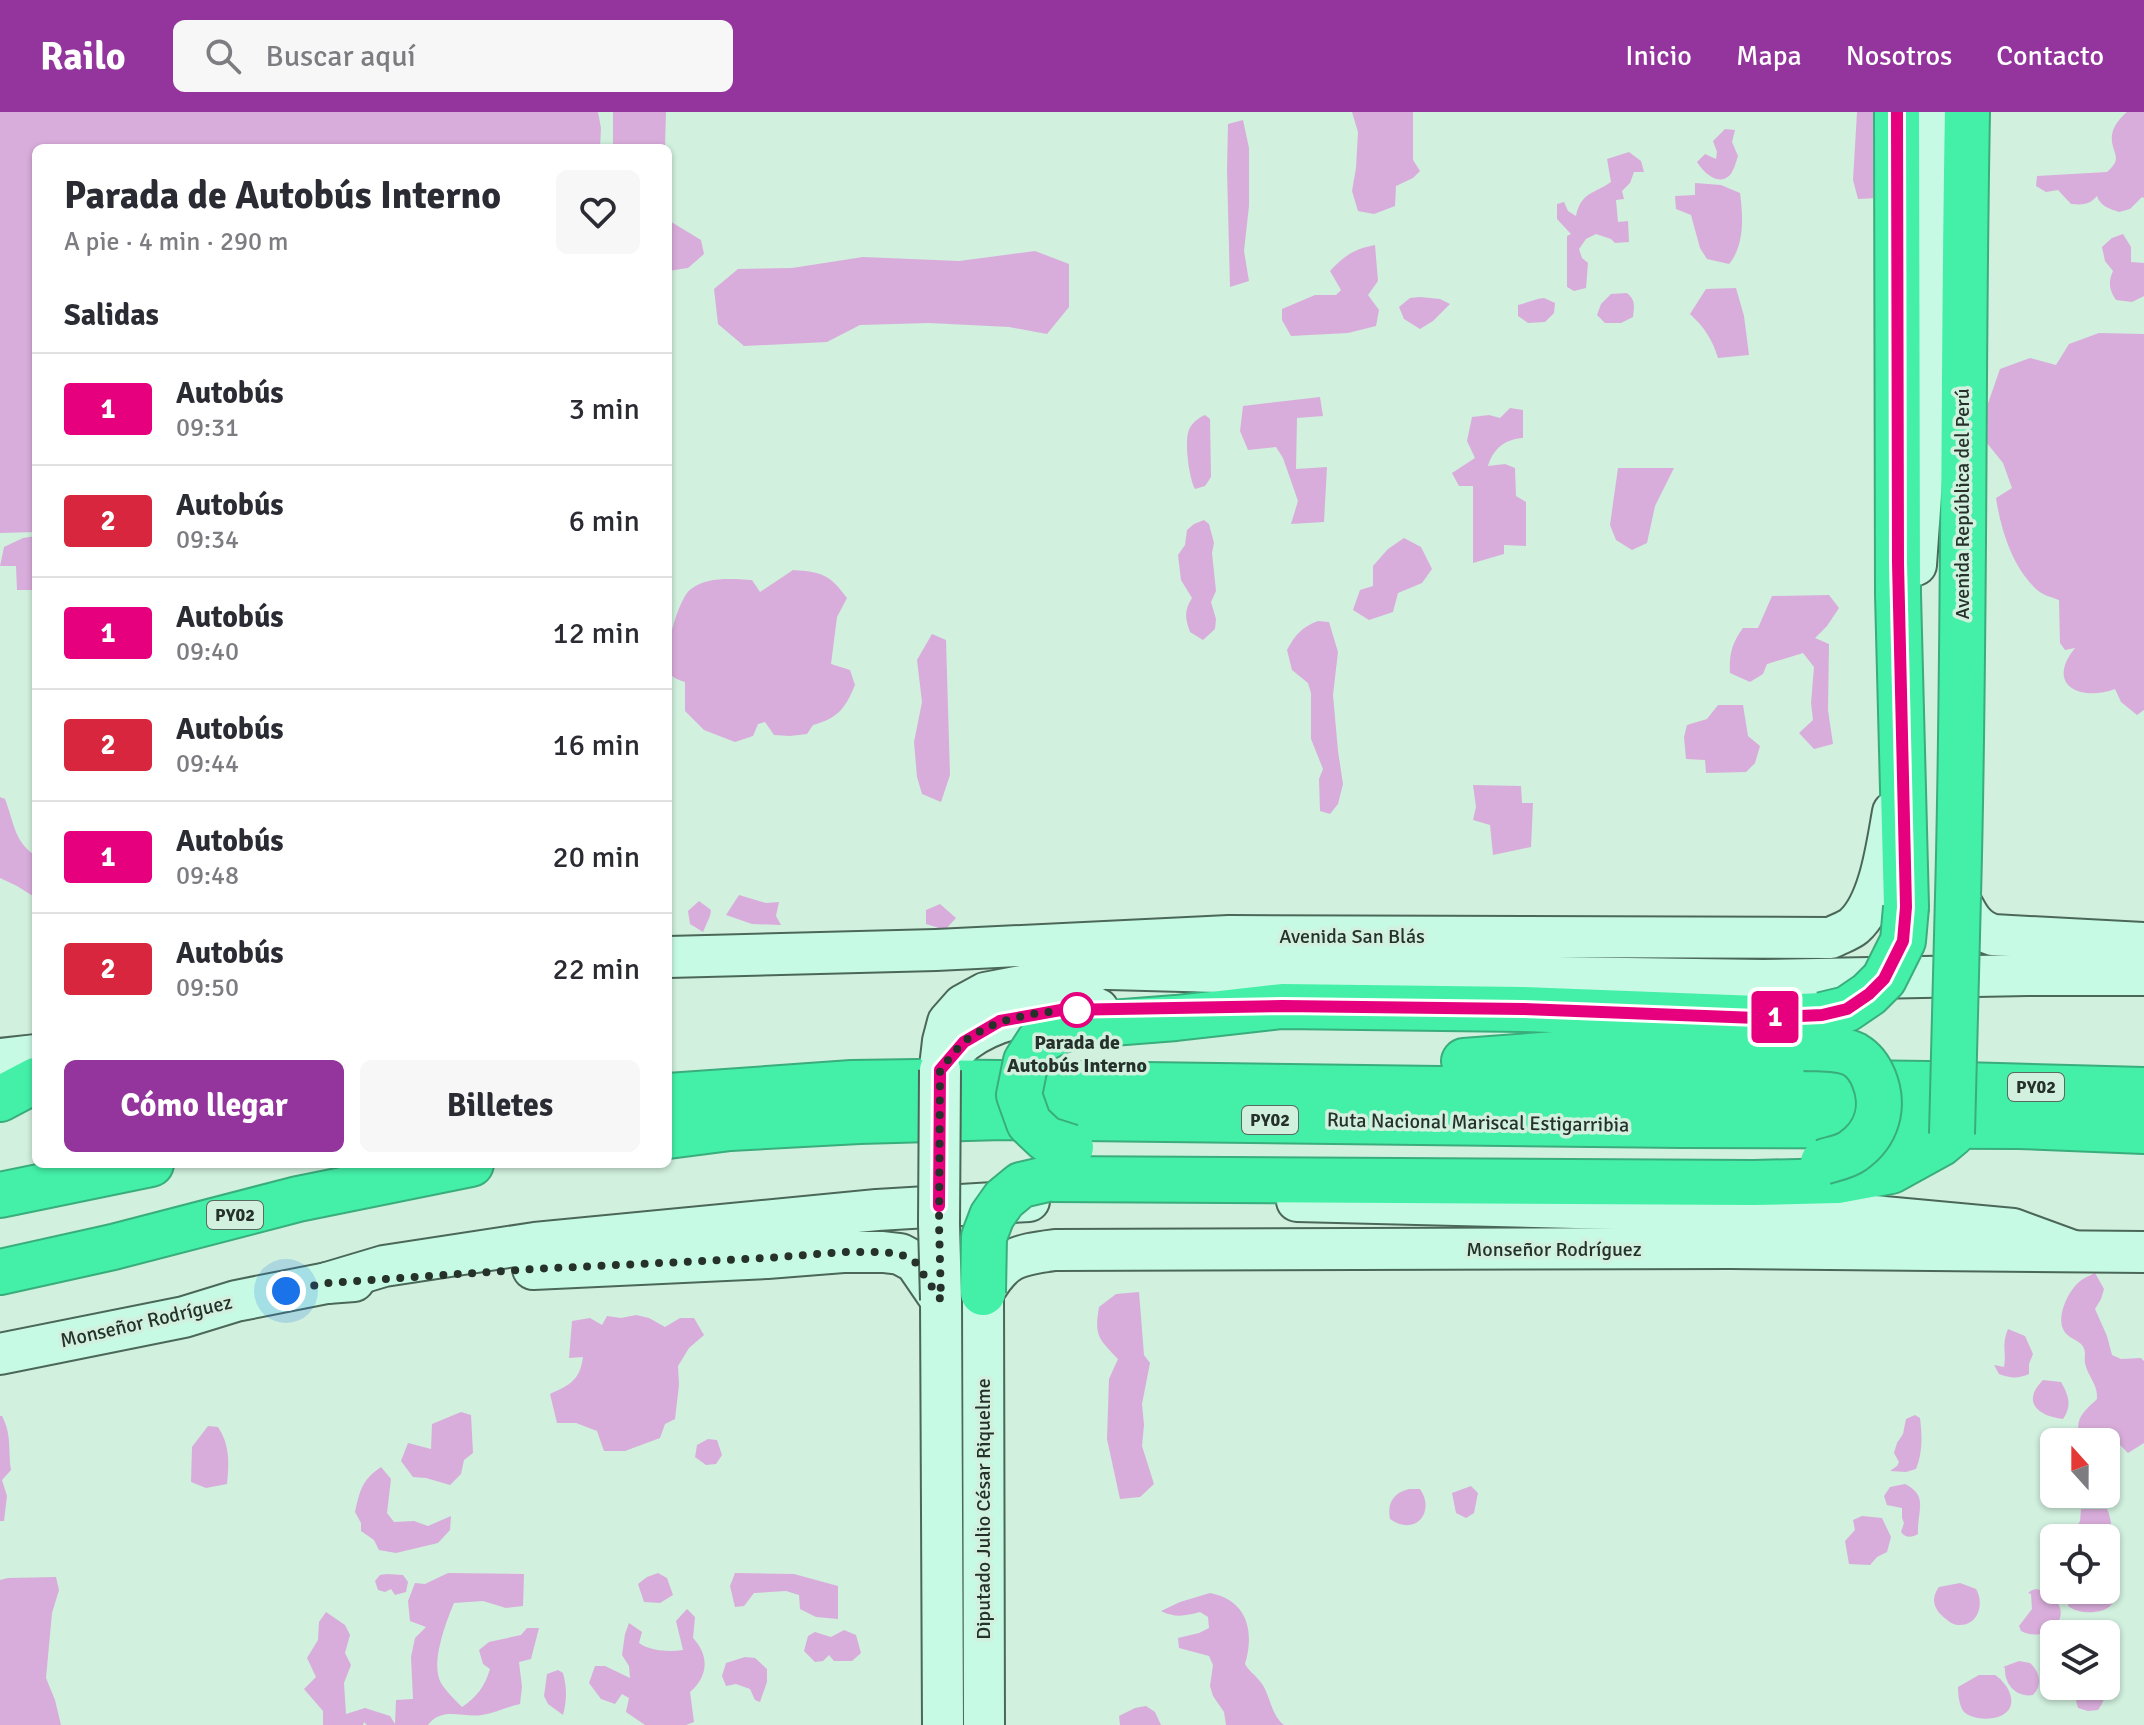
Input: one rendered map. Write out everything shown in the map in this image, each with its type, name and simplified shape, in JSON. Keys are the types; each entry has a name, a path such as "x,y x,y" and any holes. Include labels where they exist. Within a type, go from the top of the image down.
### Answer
{"highway":[{"path":"1275,1086 1386,1069 1814,1031 1869,994 1884,979 1903,941 1906,907 1898,563 1897,112"},
{"name":"Avenida República del Perú","path":"1952,1134 1962,654 1967,112"},
{"path":"1059,1163 1046,1139 1029,1123 1019,1095 1026,1061 1039,1041 1061,1030 1086,1025 1282,1006 1523,1009 1757,1018 1814,1031 1837,1049 1854,1055 1869,1066 1880,1094 1878,1118 1870,1135 1851,1153 1823,1162 1640,1182"},
{"path":"0,1099 32,1082"},
{"name":"Ruta Nacional Mariscal Estigarribia","path":"672,1096 821,1085 918,1082 1440,1089 1791,1082 2144,1090"},
{"name":"Ruta Nacional Mariscal Estigarribia","path":"672,1135 730,1128 1003,1117 2019,1126 2144,1131"},
{"path":"962,1296 992,1216 1004,1199 1021,1185 1059,1163 1122,1153 1429,1155 1595,1143 1682,1125"},
{"path":"1059,1163 1640,1182 1837,1181 1891,1171 1952,1134"},
{"path":"1795,1214 1866,1203 1899,1193 1929,1177 1950,1149 1952,1134"},
{"path":"0,1195 132,1168"},
{"name":"PY02","path":"0,1272 113,1247 298,1199 451,1168"}],"street":[{"path":"1933,112 1930,368 1959,755"},
{"name":"Avenida San Blás","path":"672,957 936,950 1229,936 1831,938 1853,927 1869,905 1882,871 1903,755 1930,368"},
{"path":"1958,896 1968,916 1981,931 1993,935 2144,943"},
{"path":"936,950 1109,969 1236,973 1763,980 2144,975"},
{"path":"962,1296 939,1224 940,1070 948,1022 963,1005 985,993 1109,969"},
{"path":"940,1070 964,1042 1000,1021 1061,1010 1282,1006"},
{"path":"0,1059 32,1055"},
{"path":"327,1283 384,1266 535,1243 877,1210 1099,1197 1862,1215 2013,1229 2073,1251"},
{"name":"Monseñor Rodríguez","path":"0,1354 184,1317 236,1301 327,1283 843,1252 900,1254 962,1296 1012,1258 1055,1250 1730,1248 2144,1252"},
{"name":"Diputado Julio César Riquelme","path":"943,1725 962,1296"},
{"name":"Diputado Julio César Riquelme","path":"962,1296 984,1725"}],"shaded area":[{"path":"0,112 598,112 600,144 32,144 32,532 0,533"},
{"path":"613,112 666,112 665,144 613,144"},
{"path":"1352,112 1413,112 1413,160 1420,171 1396,186 1395,206 1374,214 1358,211 1352,191 1358,132"},
{"path":"1857,112 1888,112 1878,198 1858,199 1853,180"},
{"path":"2127,112 2144,112 2144,198 2130,209 2119,212 2103,205 2097,196 2086,204 2071,204 2058,190 2046,192 2036,186 2037,176 2107,172 2116,158 2113,132"},
{"path":"1243,120 1249,148 1249,206 1244,251 1249,281 1230,287 1228,124"},
{"path":"1725,129 1735,130 1732,142 1738,156 1730,175 1716,179 1697,162 1705,154 1716,159 1713,141"},
{"path":"1629,152 1641,161 1644,172 1634,172 1630,183 1622,191 1624,199 1616,200 1618,222 1628,221 1629,242 1615,243 1596,234 1586,239 1579,249 1588,263 1586,288 1574,291 1567,287 1567,236 1571,234 1557,219 1557,204 1564,202 1568,211 1576,216 1581,202 1589,194 1611,182 1607,159"},
{"path":"1695,183 1721,185 1740,193 1740,239 1729,264 1707,259 1700,248 1691,215 1676,209 1675,196 1695,195"},
{"path":"672,222 701,240 704,254 688,268 672,270"},
{"path":"2123,234 2131,247 2131,262 2144,263 2144,296 2132,302 2116,300 2110,282 2113,271 2105,261 2102,247"},
{"path":"1375,245 1378,281 1368,295 1379,310 1376,326 1348,333 1291,336 1282,320 1282,309 1315,295 1336,295 1341,290 1330,271 1350,254"},
{"path":"1035,251 1069,264 1069,307 1047,334 1009,327 929,323 860,325 827,342 744,346 718,324 714,289 738,269 792,268 863,257 959,261"},
{"path":"1736,288 1744,316 1749,355 1718,358 1707,334 1690,314 1706,289"},
{"path":"1627,293 1633,301 1633,317 1621,323 1605,323 1597,315 1601,304 1611,294"},
{"path":"1410,298 1440,299 1450,304 1420,329 1404,319 1399,307"},
{"path":"1544,298 1555,303 1554,313 1545,322 1528,323 1518,316 1518,305"},
{"path":"2099,333 2144,334 2144,710 2137,715 2121,702 2115,689 2090,693 2079,691 2065,681 2067,661 2075,648 2065,650 2060,643 2059,600 2036,589 2014,559 1996,498 2012,488 2003,463 1978,432 2000,369 2030,358 2056,365 2069,344"},
{"path":"1320,397 1323,416 1297,418 1296,469 1327,467 1324,522 1291,524 1298,501 1283,458 1276,447 1248,450 1240,431 1243,406"},
{"path":"1510,408 1523,410 1523,438 1501,446 1488,466 1505,464 1515,468 1516,496 1526,502 1526,546 1504,545 1504,554 1473,563 1473,486 1459,486 1452,473 1475,458 1467,441 1472,417 1489,415 1500,418"},
{"path":"1205,415 1210,419 1211,477 1205,486 1195,489 1189,470 1187,438 1192,424"},
{"path":"1618,468 1674,468 1655,506 1647,543 1632,550 1616,540 1610,525"},
{"path":"1204,520 1209,524 1214,543 1212,553 1216,591 1211,602 1216,619 1215,629 1203,640 1190,632 1188,627 1187,611 1192,598 1181,580 1178,555 1185,545 1187,530"},
{"path":"32,537 32,590 17,590 16,566 0,566 4,547"},
{"path":"1404,538 1421,547 1432,569 1422,583 1398,593 1393,612 1369,620 1353,610 1360,590 1373,586 1373,566 1388,549"},
{"path":"793,570 825,576 836,584 847,598 837,617 831,664 850,670 855,685 840,711 813,725 807,734 774,735 765,722 758,724 753,736 735,742 704,730 685,711 685,682 672,676 672,628 686,595 705,582 752,580 760,592"},
{"path":"1829,595 1839,608 1815,638 1829,644 1828,710 1833,744 1814,749 1799,733 1813,720 1814,667 1803,653 1767,664 1763,674 1750,682 1730,673 1730,660 1739,633 1743,628 1758,628 1772,596"},
{"path":"1318,621 1329,622 1338,652 1333,695 1343,784 1338,804 1330,814 1320,811 1319,779 1323,769 1311,739 1311,693 1308,683 1292,670 1287,650 1300,632"},
{"path":"932,634 946,640 950,775 941,802 922,794 914,742 922,702 917,660"},
{"path":"1718,705 1743,705 1748,736 1760,746 1755,763 1746,772 1706,773 1705,760 1686,759 1684,737 1687,725 1707,719"},
{"path":"1473,785 1521,786 1522,803 1533,803 1531,847 1493,855 1490,825 1473,820 1476,807"},
{"path":"0,797 5,799 19,838 32,853 32,895 0,878"},
{"path":"739,895 766,903 779,902 776,916 781,925 752,924 726,915"},
{"path":"699,901 711,910 703,932 690,924 688,911"},
{"path":"940,904 956,918 945,930 926,924 926,910"},
{"path":"2095,1273 2104,1289 2095,1309 2112,1355 2144,1361 2144,1443 2128,1453 2120,1445 2120,1428 2078,1428 2081,1417 2097,1399 2097,1394 2086,1368 2084,1347 2065,1332 2061,1317 2067,1298 2082,1280"},
{"path":"1139,1292 1144,1355 1150,1363 1142,1404 1142,1446 1154,1484 1140,1497 1120,1499 1107,1439 1109,1379 1118,1359 1106,1347 1097,1325 1099,1307 1116,1294"},
{"path":"636,1315 665,1327 680,1318 694,1318 704,1335 689,1348 678,1366 675,1419 665,1424 660,1438 625,1451 604,1451 597,1431 576,1423 557,1423 550,1394 573,1381 582,1365 583,1357 569,1358 572,1321 590,1318 602,1325 607,1316 621,1318"},
{"path":"2008,1329 2025,1336 2033,1354 2029,1374 2018,1377 1999,1374 1994,1365 2004,1367"},
{"path":"2043,1380 2061,1382 2064,1387 2068,1405 2063,1419 2046,1415 2035,1407 2033,1395"},
{"path":"461,1412 471,1415 473,1453 464,1460 461,1474 450,1485 413,1477 401,1461 408,1443 431,1449 432,1424"},
{"path":"1915,1415 1920,1418 1921,1437 1916,1469 1890,1471 1899,1462 1894,1453 1906,1419"},
{"path":"0,1416 7,1430 11,1470 2,1480 7,1496 4,1521 0,1521"},
{"path":"208,1426 218,1427 222,1434 227,1447 228,1469 227,1484 206,1488 191,1482 192,1447"},
{"path":"708,1439 717,1440 722,1455 716,1464 706,1465 695,1457 697,1445"},
{"path":"381,1467 391,1479 387,1513 394,1522 414,1521 428,1526 451,1516 450,1530 438,1543 396,1553 379,1550 374,1540 361,1531 361,1523 355,1512 358,1498 366,1481"},
{"path":"1905,1484 1917,1494 1920,1504 1918,1534 1911,1537 1901,1532 1904,1523 1902,1508 1887,1505 1884,1496 1890,1487"},
{"path":"1471,1486 1478,1493 1474,1513 1466,1518 1456,1513 1452,1493"},
{"path":"1409,1489 1420,1489 1426,1506 1424,1513 1415,1523 1399,1524 1390,1519 1390,1504 1395,1496"},
{"path":"2081,1509 2107,1509 2111,1524 2079,1524"},
{"path":"1862,1516 1882,1518 1891,1537 1887,1552 1870,1565 1849,1564 1845,1541 1855,1530 1853,1520"},
{"path":"448,1573 524,1574 523,1606 506,1608 483,1601 454,1603 440,1643 437,1665 441,1683 462,1707 480,1691 490,1669 483,1664 479,1650 489,1642 521,1635 527,1628 539,1628 531,1659 519,1662 522,1687 520,1704 475,1716 446,1714 428,1725 367,1725 364,1722 363,1725 323,1725 323,1711 304,1689 316,1677 307,1658 318,1640 319,1622 326,1612 345,1625 350,1635 345,1653 351,1665 344,1683 346,1714 365,1708 390,1716 395,1724 396,1700 413,1699 411,1657 415,1638 426,1627 410,1621 408,1601 415,1583 425,1584"},
{"path":"658,1573 667,1578 673,1595 660,1603 644,1602 638,1584"},
{"path":"735,1573 794,1574 838,1586 838,1619 816,1617 800,1609 799,1595 786,1591 754,1593 744,1606 735,1607 730,1586"},
{"path":"380,1575 403,1575 408,1582 406,1592 395,1595 391,1589 385,1592 378,1590 375,1581"},
{"path":"56,1577 59,1590 52,1613 46,1678 61,1725 0,1725 0,1580"},
{"path":"1960,1583 1976,1589 1980,1601 1975,1618 1964,1625 1951,1623 1942,1616 1934,1600 1939,1587"},
{"path":"2040,1590 2040,1604 2058,1604 2061,1614 2059,1620 2040,1620 2040,1633 2021,1631 2019,1626 2032,1609 2031,1594 2028,1593"},
{"path":"1210,1593 1232,1602 1240,1610 1248,1629 1245,1664 1262,1684 1275,1715 1284,1725 1226,1725 1224,1712 1210,1686 1213,1665 1209,1656 1179,1648 1178,1638 1209,1628 1208,1617 1200,1612 1180,1616 1161,1611"},
{"path":"2068,1604 2111,1604 2095,1612"},
{"path":"687,1609 695,1617 693,1638 702,1651 705,1665 701,1679 690,1692 694,1722 686,1725 645,1725 626,1712 629,1698 622,1694 615,1704 601,1699 589,1683 595,1666 605,1666 630,1678 629,1666 622,1655 629,1623 642,1632 639,1643 643,1646 683,1650 676,1621"},
{"path":"844,1630 856,1635 861,1653 852,1661 834,1661 829,1655 823,1661 815,1662 804,1651 808,1636 815,1632 831,1637"},
{"path":"745,1657 755,1658 767,1669 767,1682 760,1702 755,1700 750,1689 736,1684 726,1686 722,1676 726,1663"},
{"path":"2019,1661 2030,1663 2038,1674 2039,1683 2033,1695 2016,1692 2007,1679 2003,1667"},
{"path":"558,1670 563,1673 565,1684 563,1715 548,1704 544,1696 547,1674"},
{"path":"1979,1675 1995,1675 2007,1687 2010,1708 1998,1717 1979,1718 1964,1712 1958,1687"},
{"path":"2076,1700 2104,1700 2098,1710 2078,1708"},
{"path":"1146,1706 1155,1712 1161,1725 1120,1725 1119,1716"}],"bus line":[{"name":"1","path":"939,1206 940,1070 964,1042 1000,1021 1061,1010 1254,1006 1523,1009 1757,1018 1822,1015 1847,1009 1884,979 1903,941 1906,907 1898,563 1897,112"}],"place":[{"name":"Parada de Autobús Interno","path":"1077,1010"}],"route":[{"path":"286,1291 327,1283 533,1269 883,1252 900,1254 915,1262 941,1300 940,1070 964,1042 1000,1021 1061,1010 1087,1009 1077,1010"}]}
